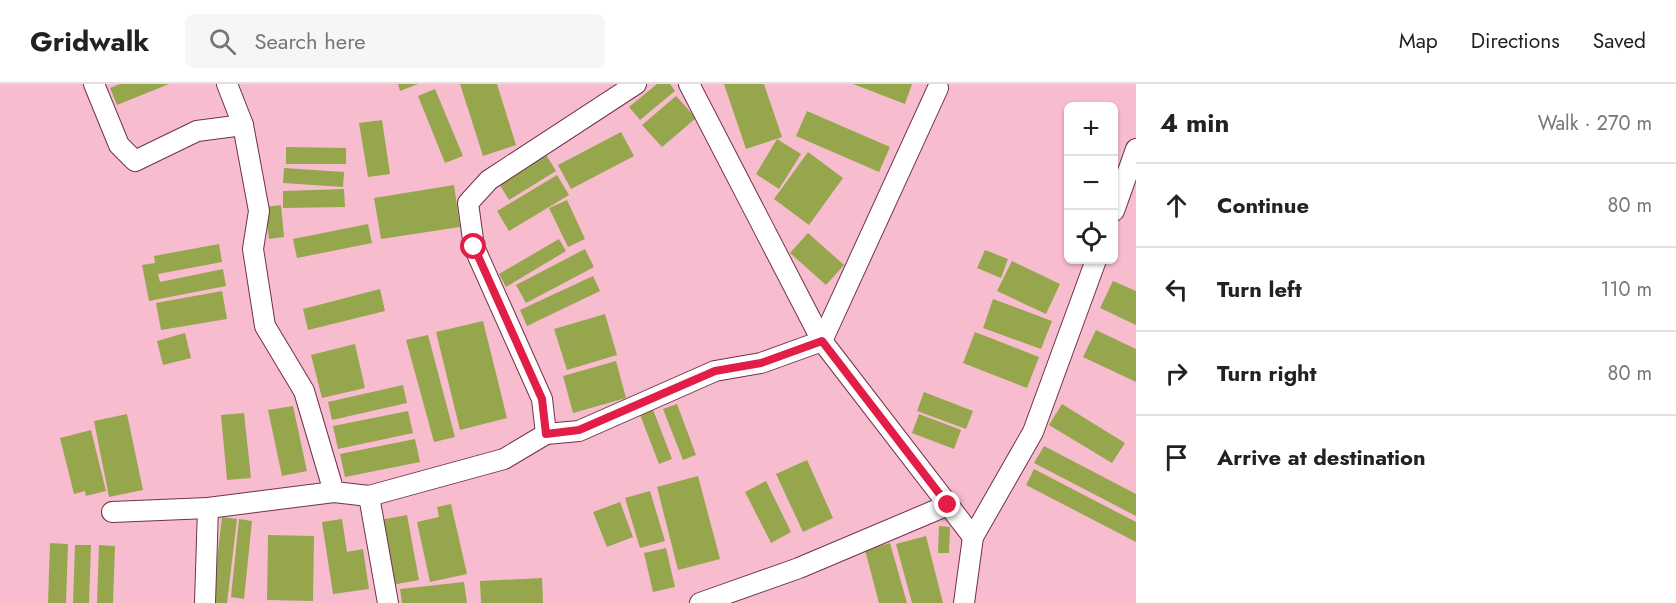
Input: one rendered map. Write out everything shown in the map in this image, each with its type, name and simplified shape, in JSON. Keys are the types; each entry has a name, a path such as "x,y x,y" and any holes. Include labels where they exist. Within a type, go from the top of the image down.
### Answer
{"street":[{"path":"94,84 119,145 135,161 197,131 243,125"},
{"path":"227,84 243,125 259,211 253,249 265,326 304,391 334,492"},
{"path":"546,434 542,399 474,247 468,203 489,180 636,84"},
{"path":"689,84 822,341 973,537"},
{"path":"112,512 208,508 334,492 369,496 504,459 546,434 579,430 715,371 761,363 822,341 938,88"},
{"path":"1113,210 1136,149"},
{"path":"964,603 973,537 1033,432 1095,264"},
{"path":"369,496 388,603"},
{"path":"700,603 799,568 948,505"},
{"path":"205,603 208,508"}],"building":[{"path":"120,84 169,84 117,105 110,88"},
{"path":"398,84 418,84 400,91"},
{"path":"460,84 497,84 516,145 483,156"},
{"path":"657,84 670,84 675,91 640,120 629,107"},
{"path":"724,84 764,84 782,137 746,149"},
{"path":"853,84 912,84 905,104"},
{"path":"435,89 463,156 445,163 418,96"},
{"path":"676,96 696,118 662,147 642,125"},
{"path":"807,111 890,147 879,172 796,136"},
{"path":"382,120 390,174 368,177 359,123"},
{"path":"621,132 634,156 571,189 558,165"},
{"path":"777,139 801,154 779,189 756,174"},
{"path":"286,147 346,148 346,164 286,164"},
{"path":"808,152 843,178 809,225 774,199"},
{"path":"545,153 556,171 509,200 498,182"},
{"path":"284,168 344,172 343,187 283,183"},
{"path":"557,175 569,195 509,231 497,211"},
{"path":"454,185 460,227 381,239 374,198"},
{"path":"344,189 345,207 283,208 283,191"},
{"path":"567,200 585,239 568,247 549,208"},
{"path":"281,205 284,237 269,239 265,207"},
{"path":"368,224 372,243 297,258 293,239"},
{"path":"808,233 844,265 826,285 790,253"},
{"path":"559,239 566,251 506,287 499,274"},
{"path":"219,244 222,262 158,274 160,282 223,269 226,286 149,301 142,265 155,263 154,256"},
{"path":"585,249 594,267 526,303 516,285"},
{"path":"985,250 1008,259 1001,278 977,268"},
{"path":"1012,261 1060,284 1046,314 997,291"},
{"path":"593,276 600,291 527,326 520,310"},
{"path":"1113,281 1136,291 1136,325 1100,308"},
{"path":"380,289 385,311 308,330 303,309"},
{"path":"222,291 227,319 161,330 156,303"},
{"path":"993,299 1052,321 1041,349 983,328"},
{"path":"605,314 617,355 567,370 554,329"},
{"path":"483,321 507,418 460,430 436,332"},
{"path":"1096,330 1136,349 1136,382 1083,357"},
{"path":"975,332 1039,357 1027,388 963,363"},
{"path":"185,333 191,358 163,365 157,341"},
{"path":"428,335 455,437 434,442 406,340"},
{"path":"355,344 365,388 322,398 311,355"},
{"path":"616,361 626,398 573,413 563,376"},
{"path":"403,385 407,403 332,420 328,402"},
{"path":"924,392 973,411 966,429 917,411"},
{"path":"677,404 696,455 683,460 663,409"},
{"path":"1062,404 1125,443 1112,463 1049,425"},
{"path":"293,406 307,471 282,476 268,410"},
{"path":"652,407 672,459 659,464 639,412"},
{"path":"408,411 413,433 338,449 333,426"},
{"path":"244,413 251,478 227,480 221,415"},
{"path":"127,414 143,490 109,497 94,421"},
{"path":"919,414 961,430 954,449 912,433"},
{"path":"91,430 106,491 86,496 85,491 74,494 60,438"},
{"path":"415,439 420,462 345,477 340,454"},
{"path":"1044,446 1136,494 1136,516 1034,463"},
{"path":"807,460 833,518 803,532 776,474"},
{"path":"1034,469 1136,522 1136,542 1026,485"},
{"path":"698,476 720,559 678,570 657,487"},
{"path":"766,481 791,532 771,543 745,492"},
{"path":"650,491 665,541 640,548 625,498"},
{"path":"620,502 633,537 607,547 593,512"},
{"path":"451,504 467,574 430,582 417,522 439,517 437,507"},
{"path":"407,515 419,580 392,585 380,520"},
{"path":"222,517 237,519 227,603 212,603"},
{"path":"239,519 252,521 244,599 231,597"},
{"path":"342,519 347,552 363,549 369,589 333,594 322,522"},
{"path":"939,526 950,527 949,553 938,553"},
{"path":"268,535 314,536 313,601 267,600"},
{"path":"926,536 943,603 912,603 896,544"},
{"path":"50,543 68,544 66,603 48,603"},
{"path":"890,543 907,603 879,603 865,550"},
{"path":"75,545 91,545 89,603 73,603"},
{"path":"99,545 115,546 113,603 97,603"},
{"path":"666,548 675,587 653,592 644,553"},
{"path":"542,578 543,603 481,603 480,581"},
{"path":"464,582 467,603 402,603 400,589"}],"route":[{"path":"474,247 542,399 546,434 579,430 715,371 761,363 822,341 948,505"}]}
